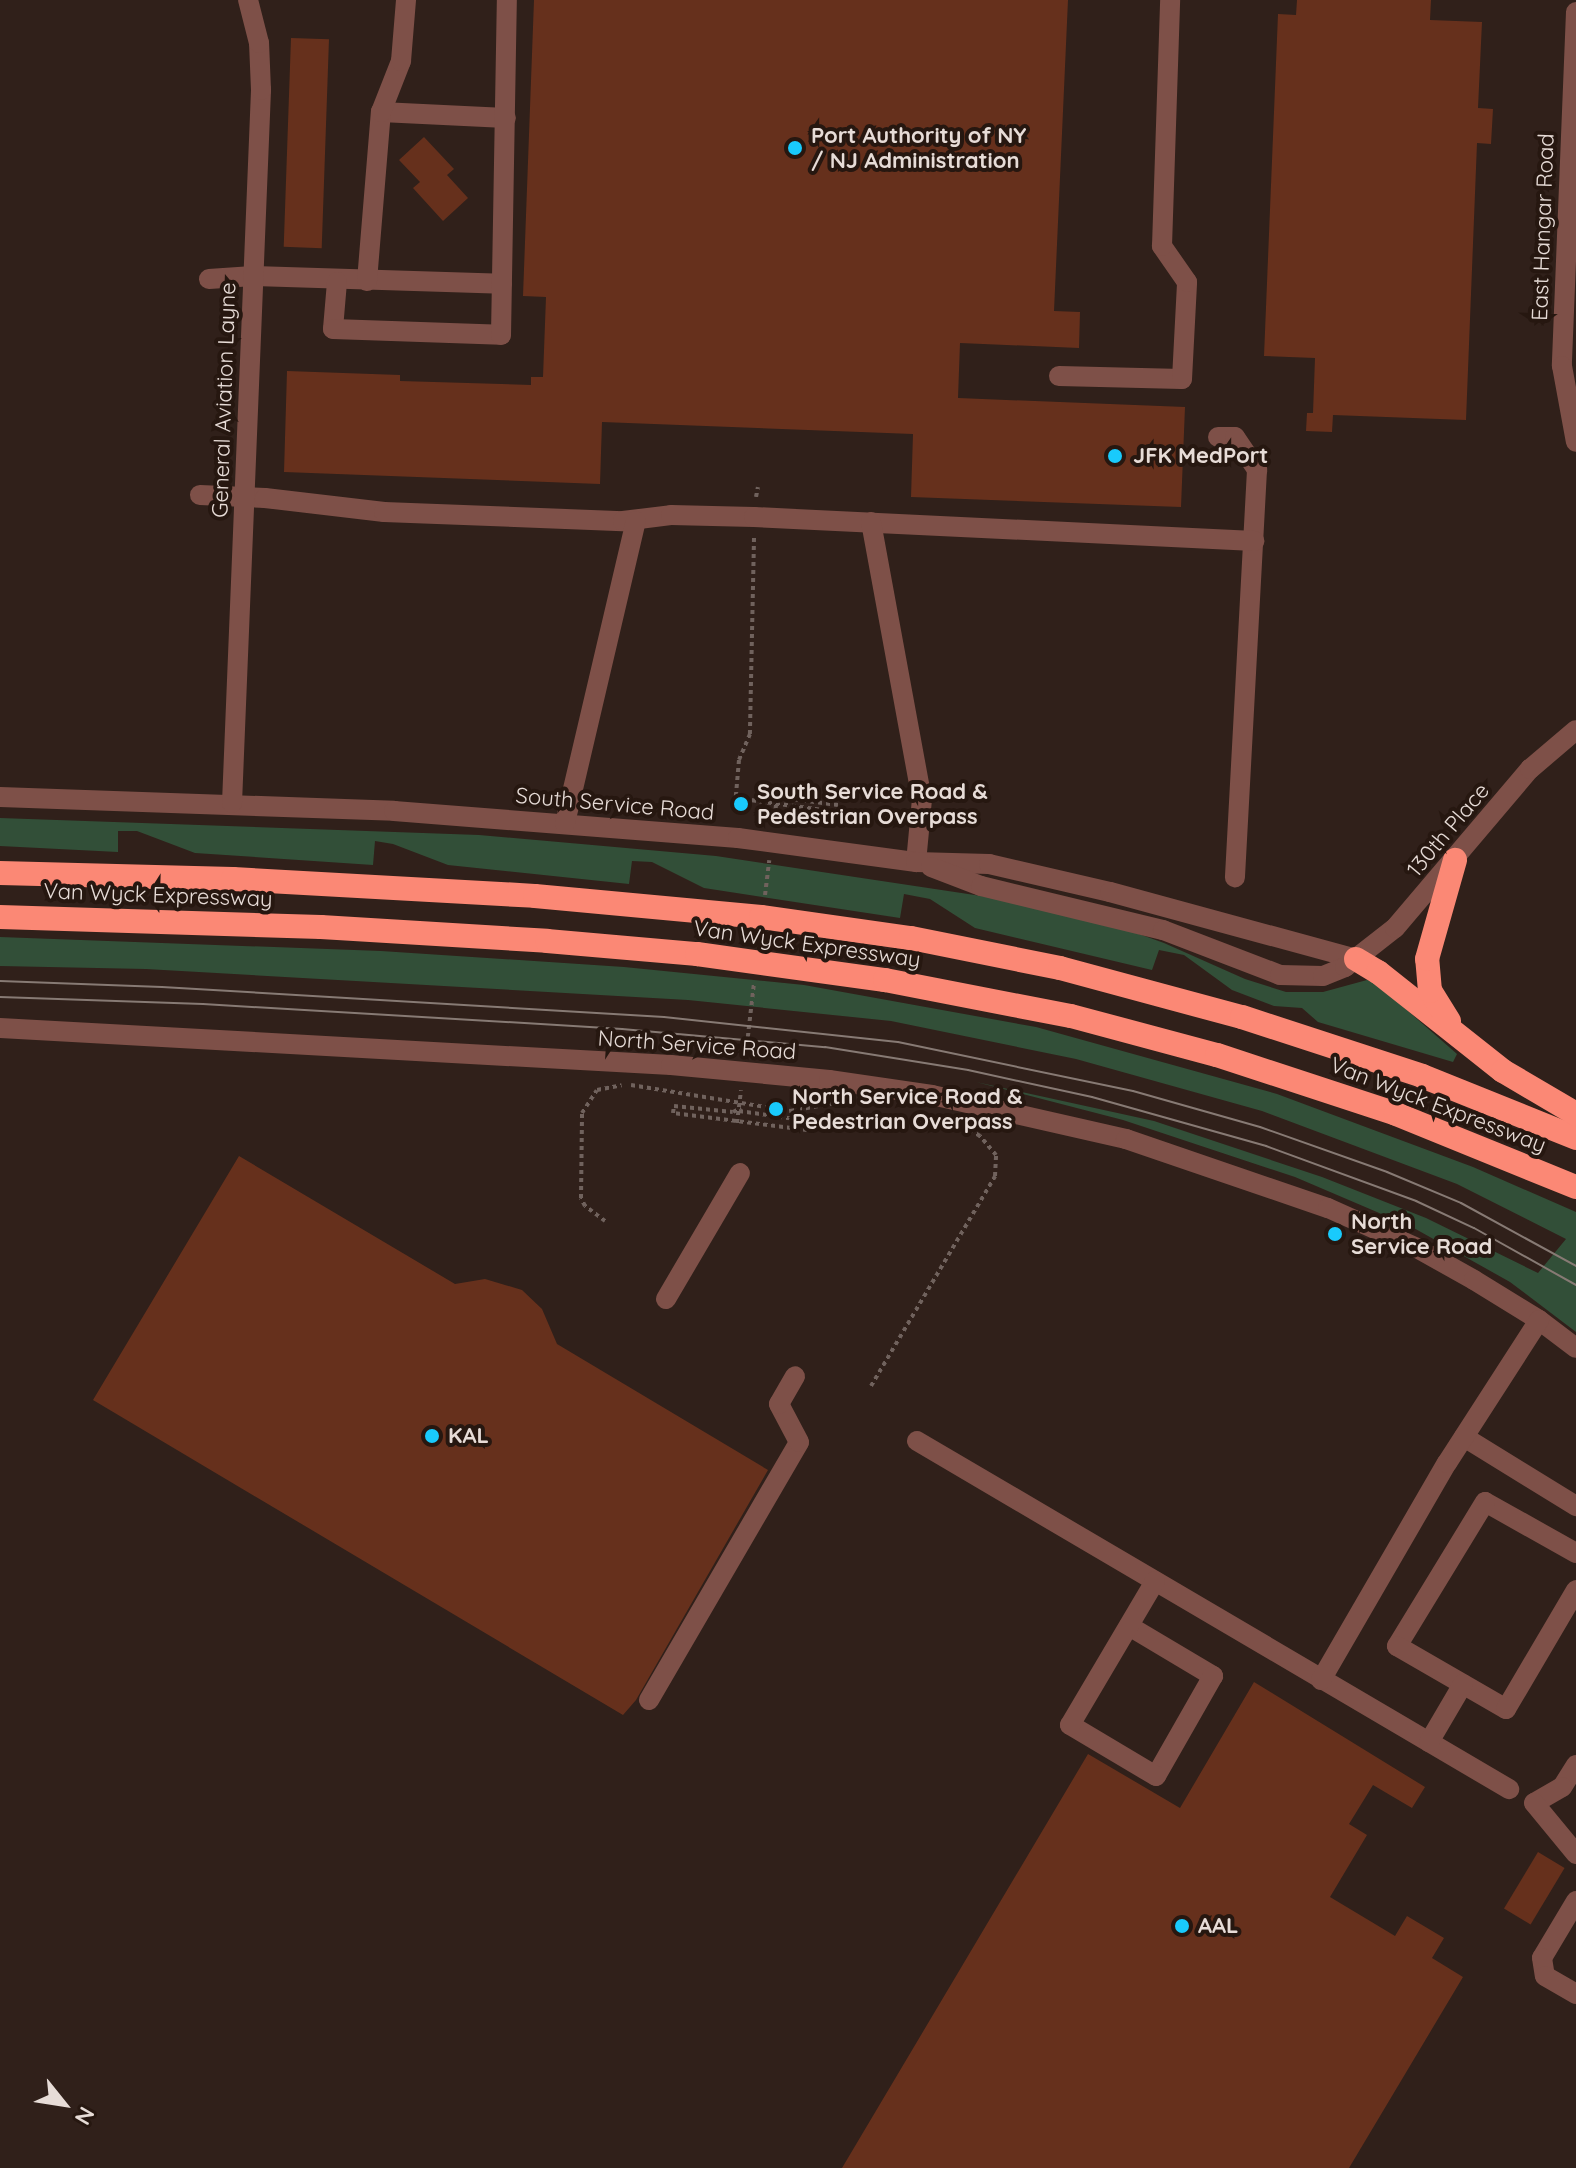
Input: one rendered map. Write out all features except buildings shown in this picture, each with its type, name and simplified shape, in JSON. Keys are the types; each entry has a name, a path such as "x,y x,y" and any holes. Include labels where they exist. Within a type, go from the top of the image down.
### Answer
{"highway":[{"path":"1455,860 1431,933 1427,970 1430,991 1459,1036"},
{"name":"Van Wyck Expressway","path":"0,873 248,879 519,895 761,917 911,938 1084,974 1278,1027 1422,1076 1576,1138"},
{"name":"Van Wyck Expressway","path":"0,917 321,927 547,941 697,954 897,982 1071,1016 1254,1066 1420,1123 1576,1187"},
{"path":"1356,959 1519,1083 1576,1114"}],"street":[{"name":"General Aviation Layne","path":"232,803 261,67 248,0"},
{"path":"367,281 381,112 401,61 406,0"},
{"path":"337,282 333,329 501,335 507,0"},
{"path":"1059,376 1182,379 1187,282 1162,246 1170,0"},
{"name":"East Hangar Road","path":"1576,12 1562,378 1576,442"},
{"path":"381,112 506,118"},
{"path":"1569,173 1576,146"},
{"path":"209,279 253,276 337,282 502,284"},
{"path":"1218,437 1235,437 1257,470 1235,877"},
{"path":"200,495 245,496 384,512 636,521 671,515 754,517 1254,541"},
{"path":"565,823 636,521"},
{"path":"871,522 922,799 916,862"},
{"name":"130th Place","path":"916,862 981,886 1150,925 1280,975 1323,976 1356,959 1395,928 1530,769 1576,730"},
{"name":"South Service Road","path":"0,797 232,803 565,823 738,838 916,862 989,864 1356,959"},
{"name":"North Service Road","path":"0,1028 671,1065 829,1080 932,1095 1126,1139 1292,1194 1417,1248 1539,1320 1576,1348"},
{"path":"666,1299 740,1173"},
{"path":"1321,1680 1464,1437 1539,1320"},
{"path":"649,1700 799,1442 779,1404 795,1376"},
{"path":"1464,1437 1576,1506"},
{"path":"917,1441 1509,1789"},
{"path":"1576,1553 1485,1502 1397,1646 1506,1709 1576,1590"},
{"path":"1129,1626 1213,1676 1156,1776 1070,1725 1155,1581"},
{"path":"1429,1742 1463,1684"},
{"path":"1576,1765 1562,1787 1534,1803 1576,1854"},
{"path":"1576,1901 1542,1958 1545,1976 1576,1994"}],"path":[{"path":"758,487 754,517 750,734 739,760 736,798 837,812 838,805 777,797"},
{"path":"605,1221 585,1206 579,1186 582,1113 597,1090 627,1084 790,1111 831,1103 844,1105"},
{"path":"739,1111 808,1121 807,1130 673,1113 674,1106 733,1112 746,1105"},
{"path":"871,1386 995,1176 996,1155 980,1136 959,1123 943,1120"}],"green space":[{"path":"0,818 479,835 716,856 988,897 1114,925 1164,943 1245,979 1286,992 1323,992 1367,980 1375,982 1457,1054 1453,1062 1318,1022 1302,1008 1274,1006 1232,990 1184,955 1159,950 1152,970 975,928 930,899 904,894 900,918 704,888 652,862 632,861 629,884 448,865 393,844 375,841 373,865 195,853 137,831 118,831 118,852 0,846"},
{"path":"0,937 381,951 624,967 804,985 1036,1027 1277,1094 1473,1167 1576,1212 1576,1332 1510,1282 1412,1227 1295,1177 1123,1120 976,1082 1154,1121 1322,1177 1426,1218 1538,1273 1566,1239 1457,1184 1262,1111 1076,1059 891,1021 688,1000 146,969 0,966"}],"tram line":[{"path":"0,981 162,987 664,1017 898,1042 1133,1091 1260,1127 1387,1172 1461,1203 1576,1266"},
{"path":"0,997 203,1004 622,1029 825,1047 968,1070 1092,1097 1266,1146 1416,1201 1474,1228 1576,1285"}],"place":[{"name":"Port Authority of NY / NJ Administration","path":"795,148"},
{"name":"JFK MedPort","path":"1115,456"},
{"name":"South Service Road & Pedestrian Overpass","path":"741,804"},
{"name":"North Service Road & Pedestrian Overpass","path":"776,1109"},
{"name":"North Service Road","path":"1335,1234"},
{"name":"KAL","path":"432,1436"},
{"name":"AAL","path":"1182,1926"}]}
